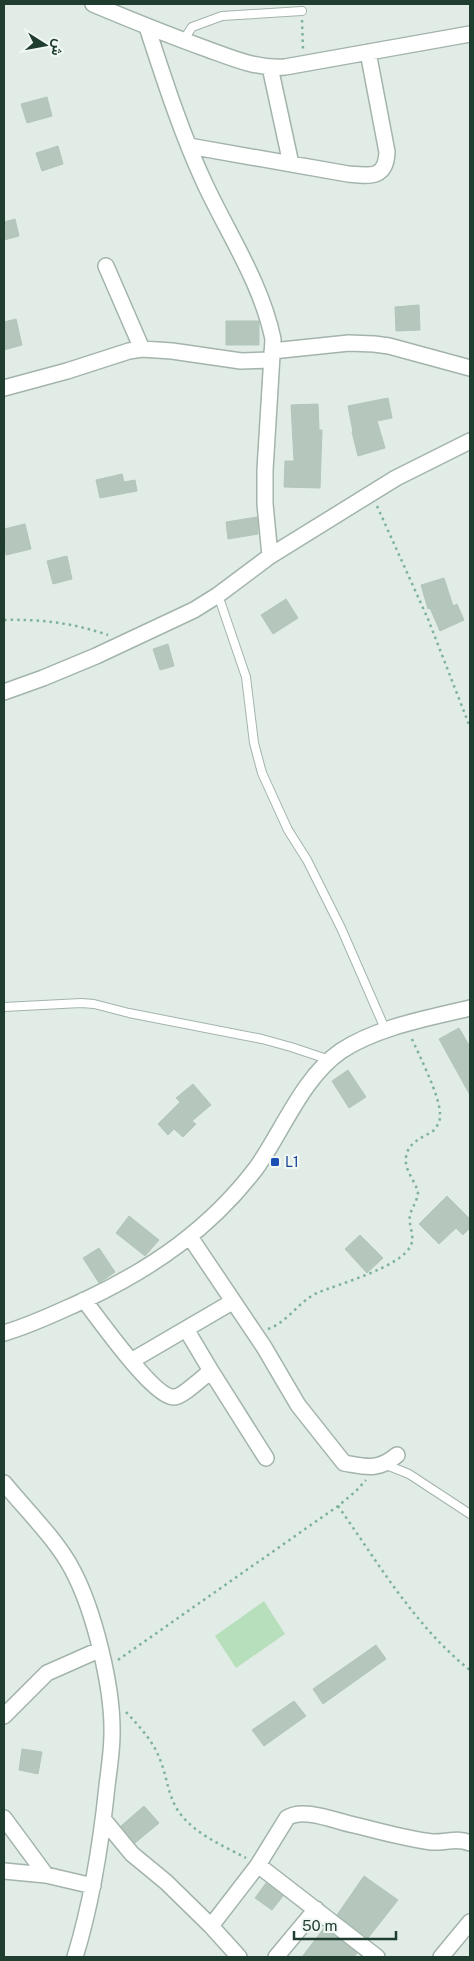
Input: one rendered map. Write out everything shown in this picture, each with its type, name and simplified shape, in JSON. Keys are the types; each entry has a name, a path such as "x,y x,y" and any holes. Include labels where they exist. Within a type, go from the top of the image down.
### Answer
{"street":[{"path":"93,4 183,41 244,62 270,67 303,64 470,34"},
{"path":"146,27 189,146 204,182 247,265 273,339 265,470 265,504 270,556"},
{"path":"189,146 348,174 366,176 378,174 384,169 387,152 368,52"},
{"path":"270,67 291,164"},
{"path":"106,266 142,349"},
{"path":"4,388 129,351 142,349 172,351 241,361 349,344 374,344 389,346 470,368"},
{"path":"4,692 43,678 194,610 218,595 270,556 396,478 470,440"},
{"path":"4,1333 84,1300 154,1262 190,1238 225,1206 257,1166 308,1086 324,1065 357,1041 406,1024 470,1008"},
{"path":"190,1238 232,1302 250,1325 298,1405 344,1463 379,1466 397,1455"},
{"path":"84,1300 131,1362 161,1393 169,1397 176,1397 211,1371"},
{"path":"131,1362 232,1302"},
{"path":"186,1329 266,1458"},
{"path":"4,1483 59,1549 71,1568 89,1610 109,1689 112,1733 104,1820 93,1886 75,1957"},
{"path":"4,1716 47,1673 100,1650"},
{"path":"211,1926 258,1865 287,1818 294,1814 313,1814 345,1823 434,1842 456,1840 470,1842"},
{"path":"4,1818 46,1875"},
{"path":"104,1820 132,1854 166,1882 211,1926 239,1957"},
{"path":"258,1865 377,1957"},
{"path":"4,1871 46,1875 93,1886"},
{"path":"276,1957 316,1909"},
{"path":"442,1957 470,1922"}],"lane":[{"path":"183,41 192,28 222,16 302,11"},
{"path":"218,595 246,678 254,743 262,773 288,830 307,860 341,928 386,1031"},
{"path":"4,1008 81,1003 94,1004 129,1013 262,1039 291,1046 330,1060"},
{"path":"379,1466 409,1474 470,1514"}],"path":[{"path":"302,11 303,64"},
{"path":"372,493 428,619 470,727"},
{"path":"4,620 38,620 78,625 126,641"},
{"path":"250,1325 266,1330 274,1327 316,1294 362,1277 391,1263 410,1247 412,1240 410,1218 418,1193 407,1168 406,1157 409,1148 437,1126 440,1113 435,1094 406,1024"},
{"path":"105,1670 338,1506 362,1486 379,1466"},
{"path":"338,1506 423,1625 470,1670"},
{"path":"125,1711 140,1727 156,1749 162,1763 169,1794 184,1818 197,1830 258,1865"}],"green space":[{"path":"264,1601 285,1634 236,1668 215,1636"}],"building":[{"path":"47,97 52,116 27,123 21,104"},
{"path":"58,146 63,164 42,171 36,153"},
{"path":"15,219 19,236 4,240 4,222"},
{"path":"419,305 420,330 396,331 395,307"},
{"path":"16,319 22,345 4,350 4,322"},
{"path":"226,321 259,321 259,345 226,345"},
{"path":"388,398 392,418 377,421 385,448 358,456 348,406"},
{"path":"318,404 319,430 322,430 320,488 284,487 285,461 294,461 291,405"},
{"path":"122,474 124,482 135,480 137,491 100,498 96,480"},
{"path":"257,517 258,534 228,539 226,522"},
{"path":"25,524 31,549 6,555 4,529"},
{"path":"67,556 72,579 53,584 47,561"},
{"path":"444,578 453,606 457,604 464,620 440,631 430,608 428,609 421,585"},
{"path":"286,599 298,618 273,634 261,615"},
{"path":"168,644 174,666 160,670 153,649"},
{"path":"459,1028 470,1047 470,1095 439,1039"},
{"path":"348,1070 366,1097 349,1108 332,1081"},
{"path":"193,1084 211,1105 192,1121 196,1124 183,1137 174,1129 168,1135 158,1124 180,1102 176,1098"},
{"path":"447,1196 470,1219 470,1228 463,1235 456,1228 439,1244 419,1224"},
{"path":"129,1216 159,1240 145,1256 116,1233"},
{"path":"360,1235 383,1258 367,1273 345,1249"},
{"path":"99,1248 115,1272 99,1283 83,1258"},
{"path":"376,1645 386,1659 323,1704 313,1689"},
{"path":"294,1701 306,1716 264,1746 252,1730"},
{"path":"22,1749 42,1752 38,1774 19,1770"},
{"path":"144,1806 159,1823 135,1843 121,1826"},
{"path":"364,1876 398,1900 368,1938 337,1915"},
{"path":"266,1883 283,1896 272,1910 255,1898"},
{"path":"324,1928 357,1953 354,1957 302,1957"}],"place":[{"name":"L1","path":"275,1162"}]}
